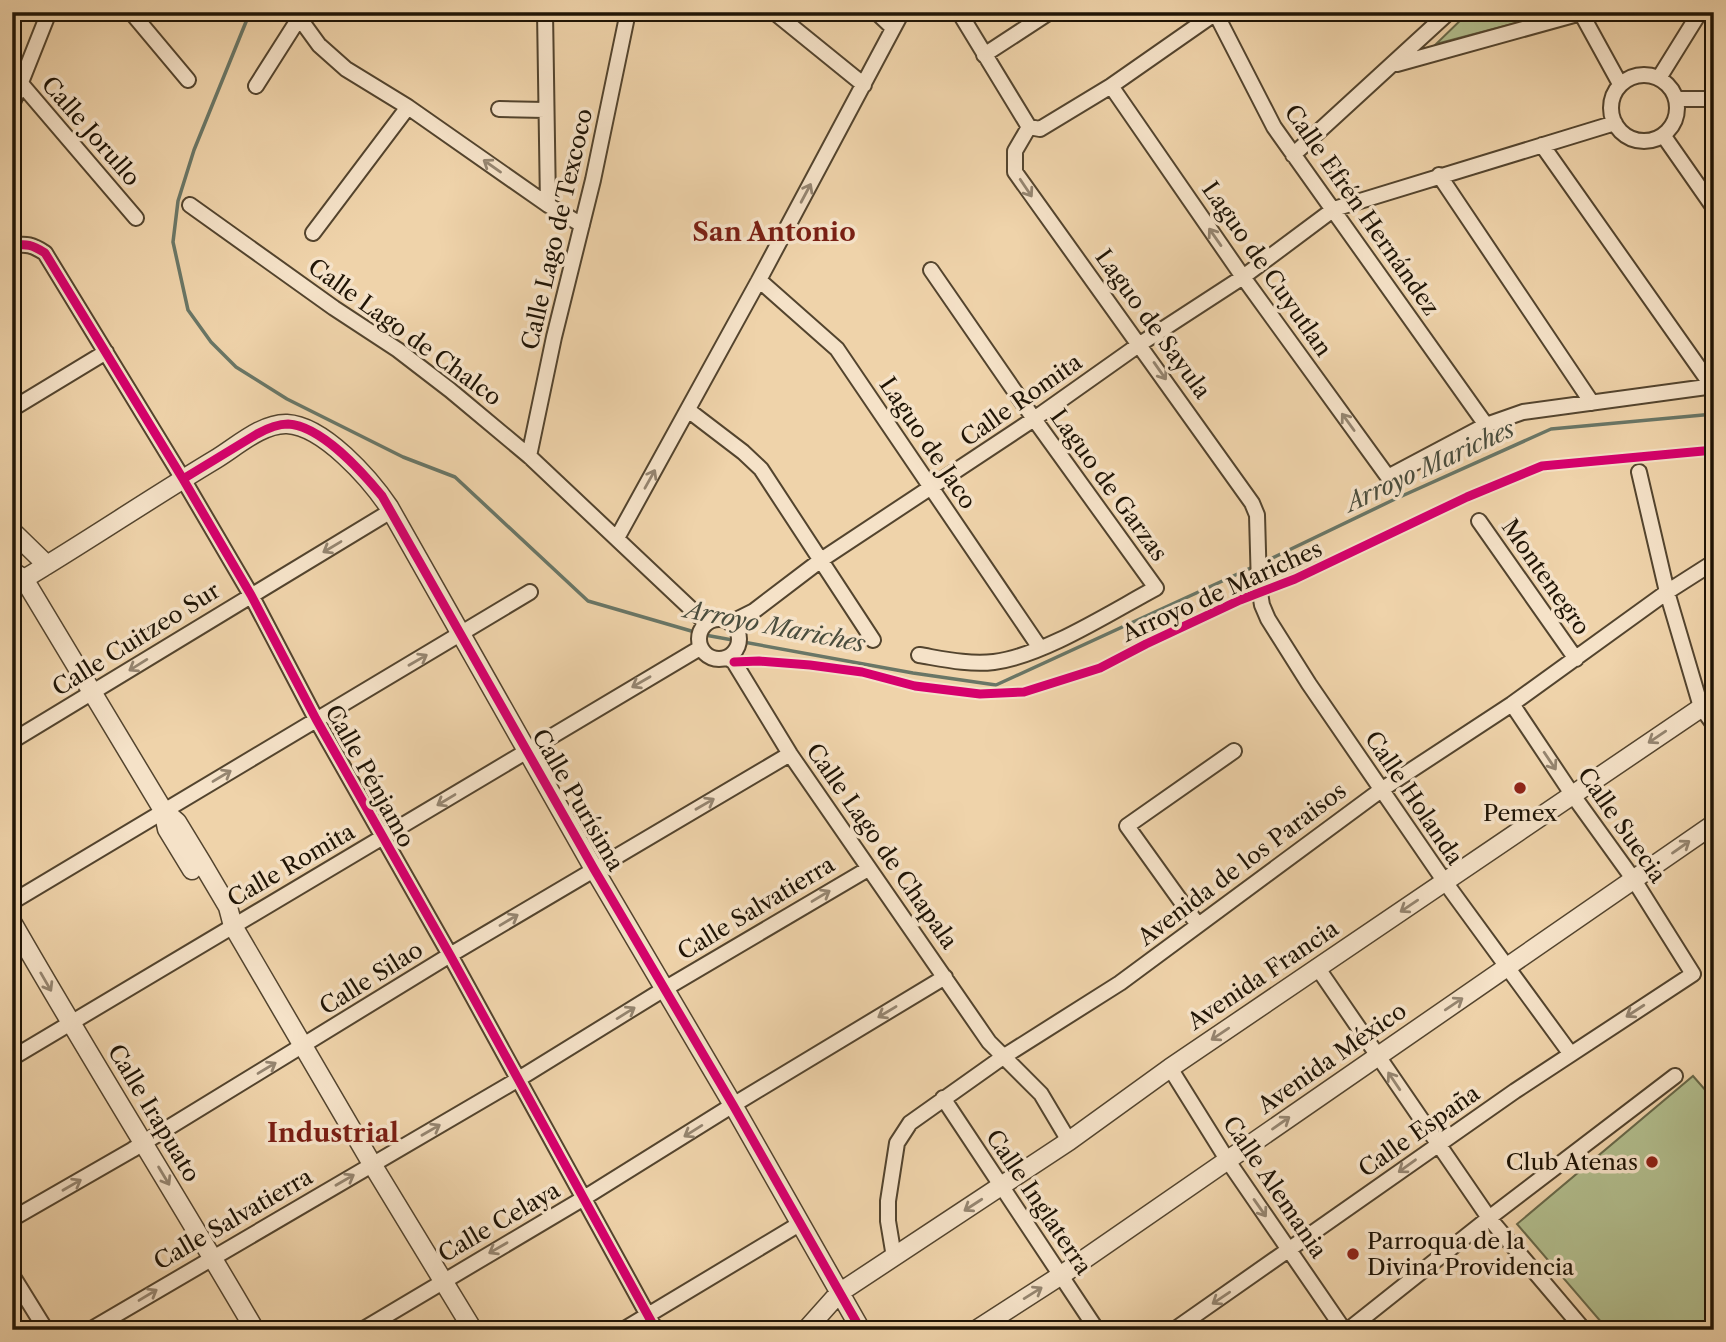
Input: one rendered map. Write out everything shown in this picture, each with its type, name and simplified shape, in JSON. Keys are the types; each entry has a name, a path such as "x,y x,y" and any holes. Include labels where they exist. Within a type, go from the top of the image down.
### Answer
{"street":[{"path":"12,105 16,78 49,12"},
{"path":"131,12 188,80"},
{"path":"545,12 548,205"},
{"name":"Calle Lago de Texcoco","path":"529,456 628,12"},
{"path":"774,12 864,85"},
{"path":"876,12 893,27"},
{"path":"617,538 902,12"},
{"path":"959,12 1029,127 1040,129 1111,86 1216,12"},
{"path":"985,55 1050,12"},
{"name":"Calle Efrén Hernández","path":"1216,12 1255,92 1293,155 1486,425"},
{"path":"1293,155 1449,12"},
{"path":"1394,65 1581,12 1620,85"},
{"path":"1659,78 1700,12"},
{"path":"256,86 299,14 332,58 408,107 548,205 582,225"},
{"path":"1638,75 1659,78 1666,83 1676,99 1675,119 1663,135 1652,140 1642,141 1622,132 1615,123 1611,103 1620,85 1638,75"},
{"name":"Calle Jorullo","path":"16,78 136,218"},
{"name":"Laguo de Cuyutlan","path":"1111,86 1243,277 1388,477 1486,425"},
{"path":"1676,99 1714,99"},
{"path":"313,233 408,107"},
{"path":"499,109 545,110"},
{"name":"Calle Romita","path":"730,623 754,611 821,560 931,489 1140,344 1243,277 1334,209 1615,123"},
{"name":"Laguo de Sayula","path":"1029,127 1014,151 1015,172 1252,503 1257,515 1257,552"},
{"path":"1663,135 1714,208"},
{"path":"1486,425 1540,408 1713,386 1542,145"},
{"path":"1439,175 1592,403"},
{"name":"Calle Lago de Chalco","path":"190,205 334,308 398,350 488,420 617,538 705,624"},
{"name":"Calle Pénjamo","path":"12,246 26,244 45,253 183,479 251,595 316,719 450,955 656,1330"},
{"name":"Laguo de Garzas","path":"931,270 1156,588 1040,648"},
{"name":"Laguo de Jaco","path":"759,280 837,349 1040,648"},
{"path":"12,409 106,352"},
{"path":"688,410 761,469 873,640"},
{"name":"Calle Purísima","path":"16,579 47,565 270,428 288,424 310,432 338,450 368,479 391,511 594,869 861,1330"},
{"path":"1639,472 1667,592 1714,725"},
{"name":"Calle Cuitzeo Sur","path":"12,741 391,511"},
{"name":"Montenegro","path":"1479,521 1576,659"},
{"path":"12,531 47,565"},
{"name":"Calle Holanda","path":"1257,552 1259,587 1268,619 1445,882 1570,1053"},
{"name":"Avenida de los Paraisos","path":"894,1256 888,1202 897,1143 910,1123 1003,1058 1121,983 1381,790 1512,704 1667,592 1714,562"},
{"path":"16,579 163,810 167,829 219,915 233,926 473,1330"},
{"path":"12,902 530,592"},
{"path":"715,619 730,623 739,636 731,655 715,659 709,657 699,645 705,624 715,619"},
{"name":"Calle Romita","path":"12,1058 383,839 699,645"},
{"path":"919,655 994,662 1018,657 1040,648"},
{"name":"Calle Lago de Chapala","path":"731,655 790,754 989,1042 1003,1058"},
{"name":"Avenida Francia","path":"806,1330 839,1293 1069,1141 1170,1068 1707,703"},
{"name":"Calle Suecia","path":"1512,704 1634,880 1693,974"},
{"path":"1198,925 1127,826 1234,751"},
{"name":"Calle Silao","path":"12,1219 144,1143 450,955 790,754"},
{"name":"Avenida México","path":"976,1330 1060,1276 1714,824"},
{"name":"Calle Salvatierra","path":"90,1330 517,1080 868,869"},
{"name":"Calle Irapuato","path":"12,922 69,1022 255,1330"},
{"path":"1318,967 1489,1218 1584,1330"},
{"name":"Calle España","path":"1174,1330 1290,1251 1437,1144 1570,1053 1693,974"},
{"name":"Calle Celaya","path":"362,1330 945,977"},
{"path":"1003,1058 1015,1066 1041,1094 1069,1141"},
{"name":"Calle Alemania","path":"1170,1068 1227,1161 1290,1251 1354,1328"},
{"path":"1354,1328 1489,1218 1675,1076"},
{"name":"Calle Inglaterra","path":"943,1098 1097,1330"},
{"path":"623,1330 801,1223"},
{"path":"12,1275 46,1330"}],"green space":[{"path":"1469,12 1557,12 1436,44"},
{"name":"Club Atenas","path":"1693,1076 1714,1100 1714,1315 1697,1330 1608,1330 1517,1224"}],"waterway":[{"name":"Arroyo Mariches","path":"250,12 194,150 178,201 173,242 188,310 211,342 236,367 287,399 403,457 455,477 588,601 705,635 913,673 996,685 1255,566"},
{"name":"Arroyo Mariches","path":"1262,563 1551,429 1714,414"}],"cycle path":[{"path":"12,246 29,245 45,253 183,479 251,595 316,719 450,955 656,1330"},
{"path":"183,479 260,432 288,424 301,427 327,441 352,463 382,496 861,1330"},
{"name":"Arroyo de Mariches","path":"734,662 810,665 862,672 915,686 980,694 1024,692 1100,668 1240,600 1295,579 1467,497 1542,466 1714,450"}],"place":[{"name":"Pemex","path":"1520,788"},
{"name":"Club Atenas","path":"1652,1162"},
{"name":"Parroqua de la Divina Providencia","path":"1353,1254"}],"district":[{"name":"San Antonio","path":"774,232"},
{"name":"Industrial","path":"333,1133"}]}
